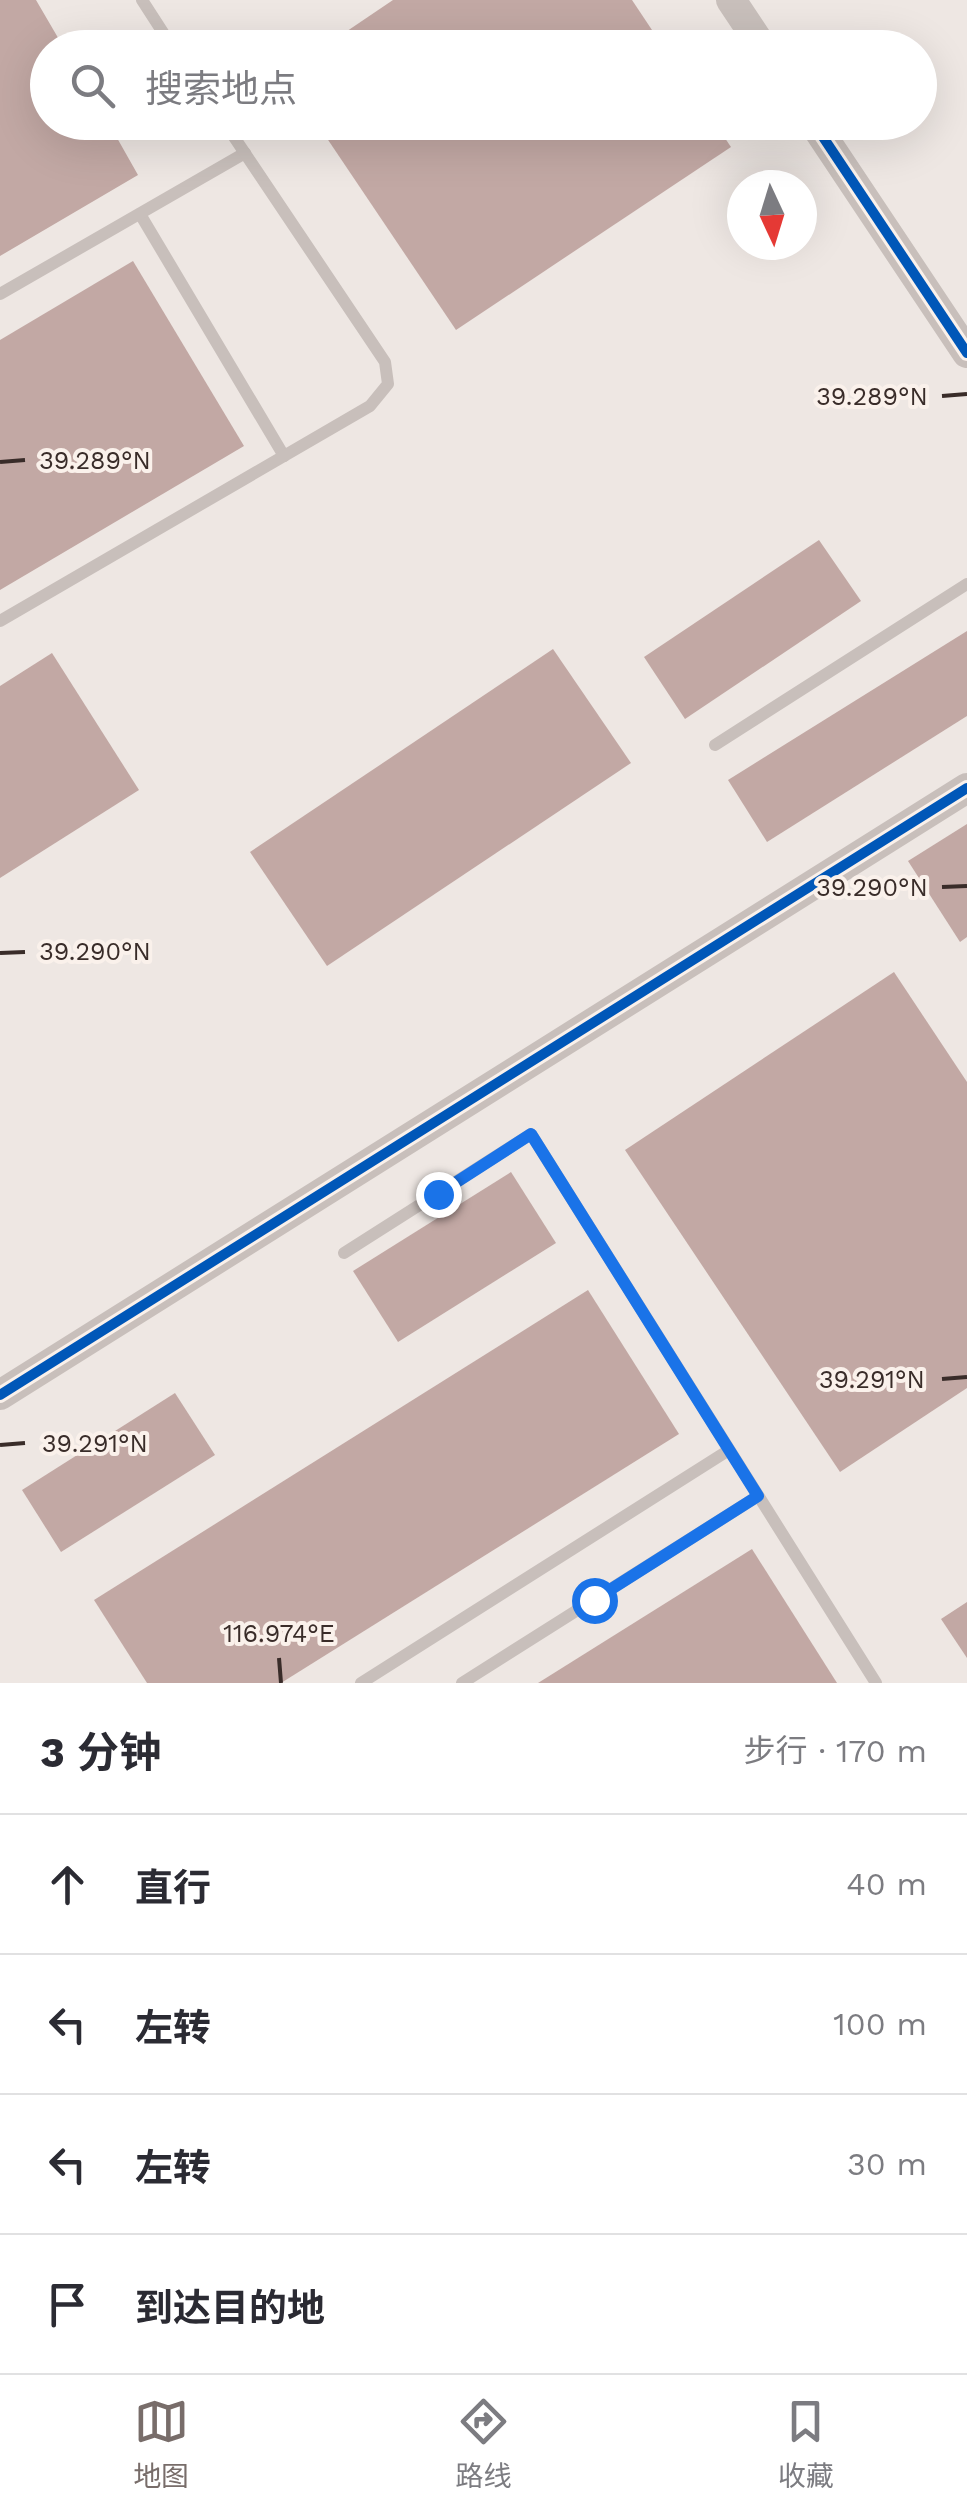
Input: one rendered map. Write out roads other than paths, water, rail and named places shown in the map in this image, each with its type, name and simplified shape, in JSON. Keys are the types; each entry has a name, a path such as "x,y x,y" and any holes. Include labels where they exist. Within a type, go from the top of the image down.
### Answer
{"street":[{"path":"731,0 750,30"},
{"path":"825,140 967,352"},
{"path":"0,1396 967,788"}],"lane":[{"path":"142,0 162,30"},
{"path":"0,620 370,406 388,384 385,362 236,140"},
{"path":"0,294 244,153"},
{"path":"140,214 284,456"},
{"path":"715,745 967,584"},
{"path":"344,1252 531,1134 876,1683"},
{"path":"360,1683 729,1450"},
{"path":"462,1683 758,1496"}]}
